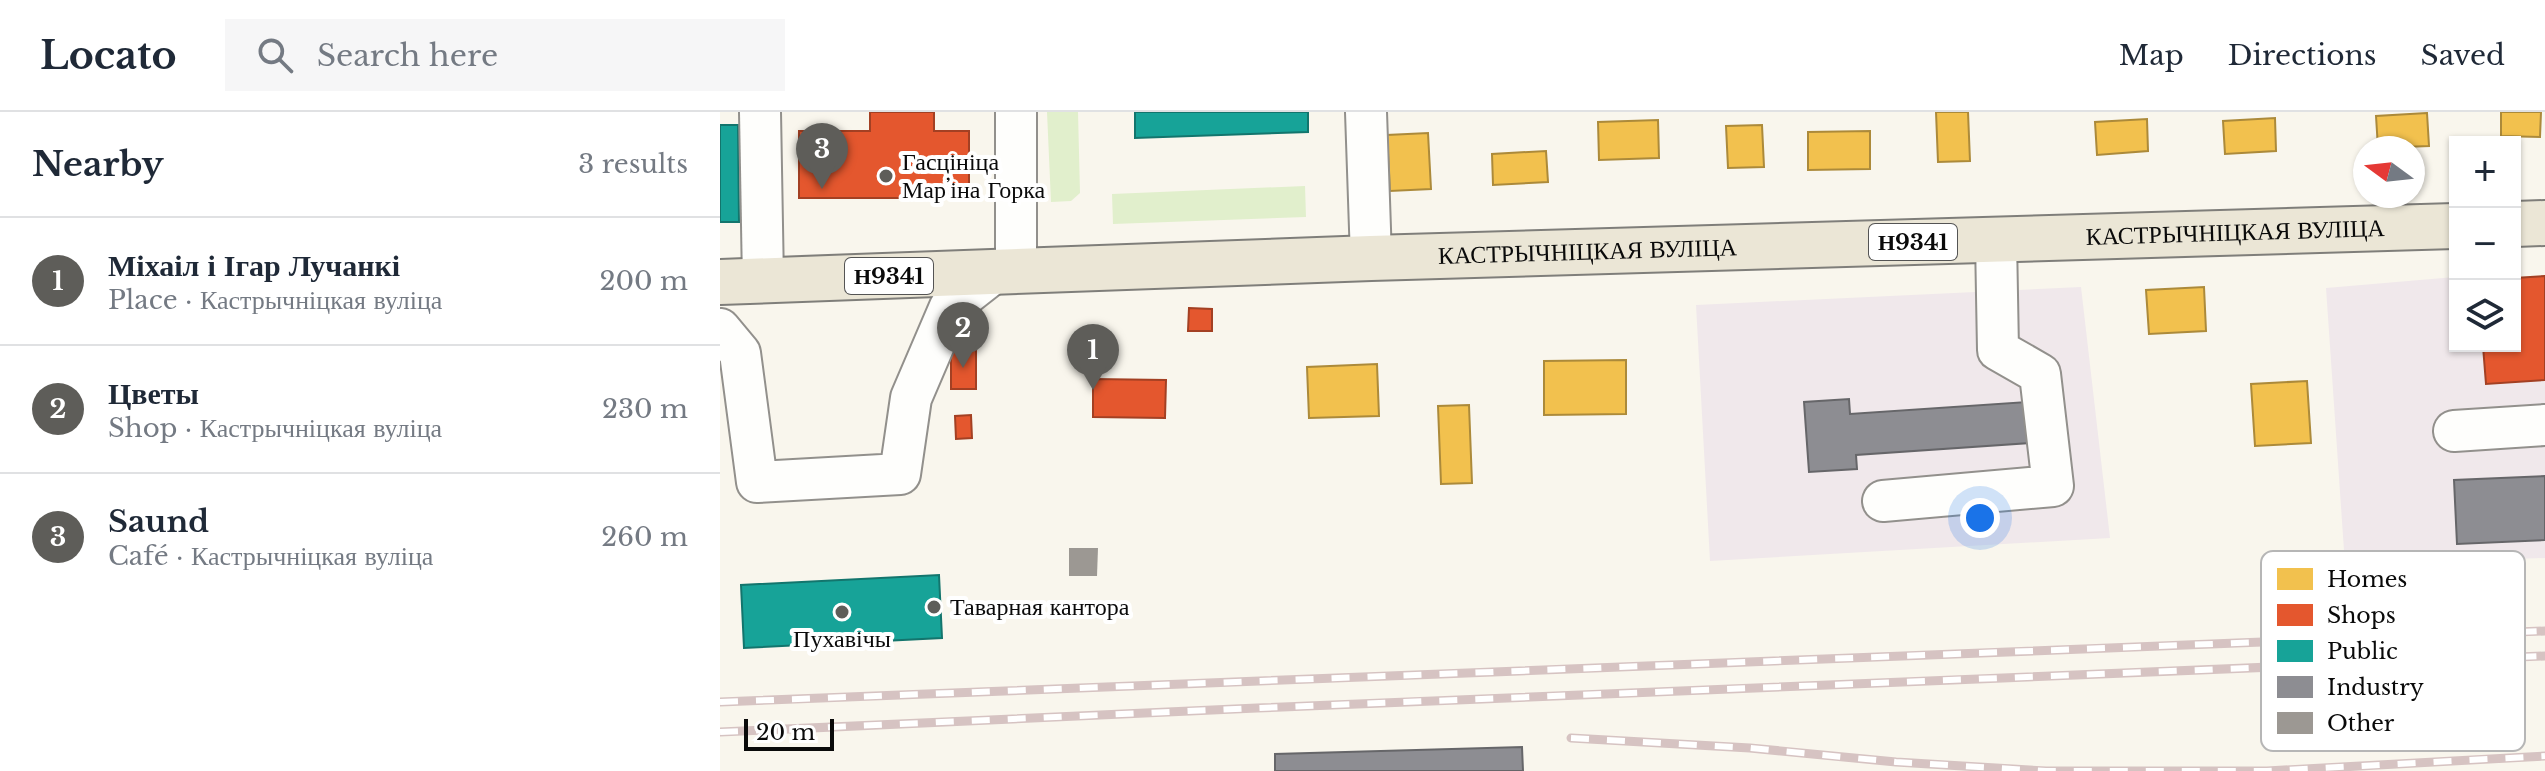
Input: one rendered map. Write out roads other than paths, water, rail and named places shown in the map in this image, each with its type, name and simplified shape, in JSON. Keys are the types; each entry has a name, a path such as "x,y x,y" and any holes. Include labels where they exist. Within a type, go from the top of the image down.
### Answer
{"main road":[{"path":"2521,224 2545,223"},
{"name":"КАСТРЫЧНІЦКАЯ ВУЛІЦА","path":"720,282 1371,258 2449,226"}],"street":[{"path":"760,112 763,281"},
{"path":"720,329 740,353 757,482 900,474 911,398 950,307 1006,271 1016,112"},
{"path":"1366,112 1371,258"},
{"path":"1883,501 2053,486 2040,374 1998,350 1996,240"},
{"path":"2454,431 2545,425"}],"railway":[{"path":"2525,632 2545,631"},
{"path":"720,702 2261,642"},
{"path":"2525,657 2545,656"},
{"path":"720,732 2261,667"},
{"path":"1571,738 1750,748 1896,762 2046,771 2267,771 2545,756"}],"place":[{"name":"Гасцініца Марʼіна Горка","path":"886,176"},
{"name":"Saund","path":"822,189"},
{"name":"Цветы","path":"963,368"},
{"name":"Міхаіл і Ігар Лучанкі","path":"1093,390"},
{"name":"Таварная кантора","path":"934,607"},
{"name":"Пухавічы","path":"842,612"}]}
